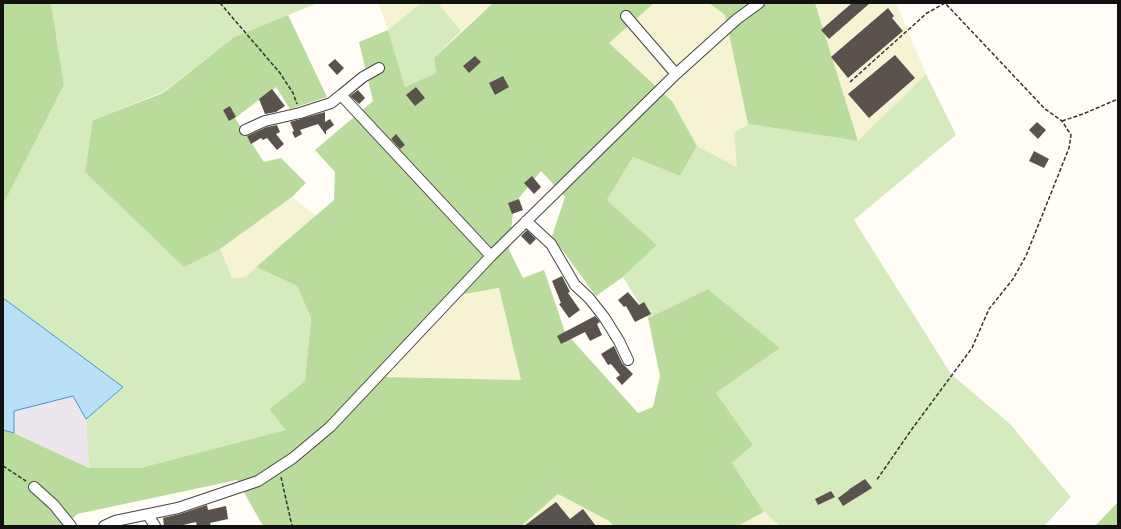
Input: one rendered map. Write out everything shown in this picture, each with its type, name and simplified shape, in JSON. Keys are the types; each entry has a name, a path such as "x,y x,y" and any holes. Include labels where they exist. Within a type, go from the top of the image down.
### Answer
{"street":[{"path":"104,526 115,521 178,508 258,481 293,458 330,427 491,256 676,74 737,19 759,3"},
{"path":"626,16 676,74"},
{"path":"245,130 265,121 300,113 331,103 363,78 379,68"},
{"path":"341,95 491,256"},
{"path":"526,221 550,244 575,285 589,298 619,340 628,360"},
{"path":"34,487 54,505 71,526"},
{"path":"148,515 154,526"}],"path":[{"path":"220,3 280,73 293,93 300,113"},
{"path":"850,82 927,13 945,3 1046,109 1062,120 1071,135 1069,148 1026,256 1013,279 989,309 972,348 912,429 876,482"},
{"path":"1062,120 1083,114 1118,99"},
{"path":"3,466 14,472 34,487"},
{"path":"279,467 292,526"}],"shaded area":[{"path":"378,3 421,3 388,30"},
{"path":"438,3 493,3 461,31"},
{"path":"654,3 709,3 725,15 748,124 734,133 738,167 697,146 672,101 609,43"},
{"path":"815,3 896,3 926,74 858,141"},
{"path":"292,197 317,216 256,267 247,277 231,278 220,249"},
{"path":"499,288 521,380 384,377 448,297"},
{"path":"73,396 86,419 89,468 14,433 14,411"},
{"path":"558,494 609,521 613,526 521,526"},
{"path":"764,512 780,526 738,526"}],"green space":[{"path":"3,3 51,3 64,85 3,203"},
{"path":"51,3 318,3 234,37 163,92 93,120 184,266 220,249 232,278 246,277 256,267 297,286 311,318 305,381 269,409 287,430 140,468 89,468 86,419 123,387 3,298 3,203 64,85"},
{"path":"421,3 438,3 461,31 434,58 436,73 405,87 388,30"},
{"path":"493,3 654,3 609,43 672,101 697,146 680,176 633,157 607,200 657,245 623,277 596,296 552,236 565,197 541,171 514,204 509,250 523,278 544,270 565,332 638,413 653,407 660,376 648,318 708,289 780,348 716,393 753,445 732,463 764,512 738,526 613,526 609,521 558,494 521,526 263,526 237,480 77,514 65,526 3,526 3,430 14,433 89,468 140,468 286,430 269,409 305,381 311,318 297,286 256,267 334,200 335,172 315,150 373,101 359,42 388,30 405,87 436,73 434,58","holes":["499,288 521,380 384,377 448,297"]},
{"path":"709,3 815,3 858,141 748,124 725,15"},
{"path":"288,15 327,97 290,109 276,87 235,118 264,162 281,158 306,183 292,197 220,249 184,267 85,172 93,120 163,93 234,37"},
{"path":"926,74 956,135 854,220 951,374 1010,424 1071,497 1044,526 780,526 764,512 732,463 753,445 716,393 780,348 708,289 648,318 623,277 657,245 607,200 633,157 680,176 697,146 737,167 734,133 748,124 858,141"},
{"path":"1118,502 1118,526 1095,526"}],"water":[{"path":"3,298 123,387 86,419 73,396 14,411 14,433 3,430"}],"building":[{"path":"852,3 870,3 829,39 821,30"},
{"path":"888,8 894,16 892,18 903,31 848,78 831,57"},
{"path":"895,55 915,78 869,118 848,94"},
{"path":"475,56 481,62 469,73 463,66"},
{"path":"335,59 344,68 337,75 328,65"},
{"path":"503,76 509,87 495,95 489,83"},
{"path":"416,87 425,98 415,106 406,95"},
{"path":"272,89 285,106 276,112 265,114 259,99"},
{"path":"358,90 365,98 359,104 350,96"},
{"path":"230,106 236,117 229,121 223,110"},
{"path":"325,112 325,122 330,119 334,125 326,131 326,135 318,124 300,130 302,134 295,138 290,122"},
{"path":"1037,122 1046,130 1038,139 1029,130"},
{"path":"277,125 280,132 276,134 284,144 277,150 267,138 263,140 261,138 251,144 247,136 267,127"},
{"path":"396,134 405,145 400,149 391,139"},
{"path":"1034,151 1049,159 1044,168 1029,161"},
{"path":"532,176 541,187 534,194 524,183"},
{"path":"519,199 523,210 512,214 508,203"},
{"path":"527,230 536,239 530,245 521,236"},
{"path":"562,276 570,292 568,293 580,310 569,318 559,304 561,303 552,281"},
{"path":"628,292 639,305 644,302 651,314 635,322 626,306 624,307 618,300"},
{"path":"595,316 600,322 597,324 602,335 590,341 585,332 561,344 557,336"},
{"path":"614,346 622,363 633,374 622,385 616,378 620,375 611,364 608,365 601,354"},
{"path":"865,479 872,488 843,506 838,498"},
{"path":"831,491 835,497 818,505 815,499"},
{"path":"556,502 570,519 583,509 596,526 524,526"},
{"path":"207,505 208,510 226,506 228,519 210,523 211,526 197,526 196,522 183,526 164,526 163,518"}]}
